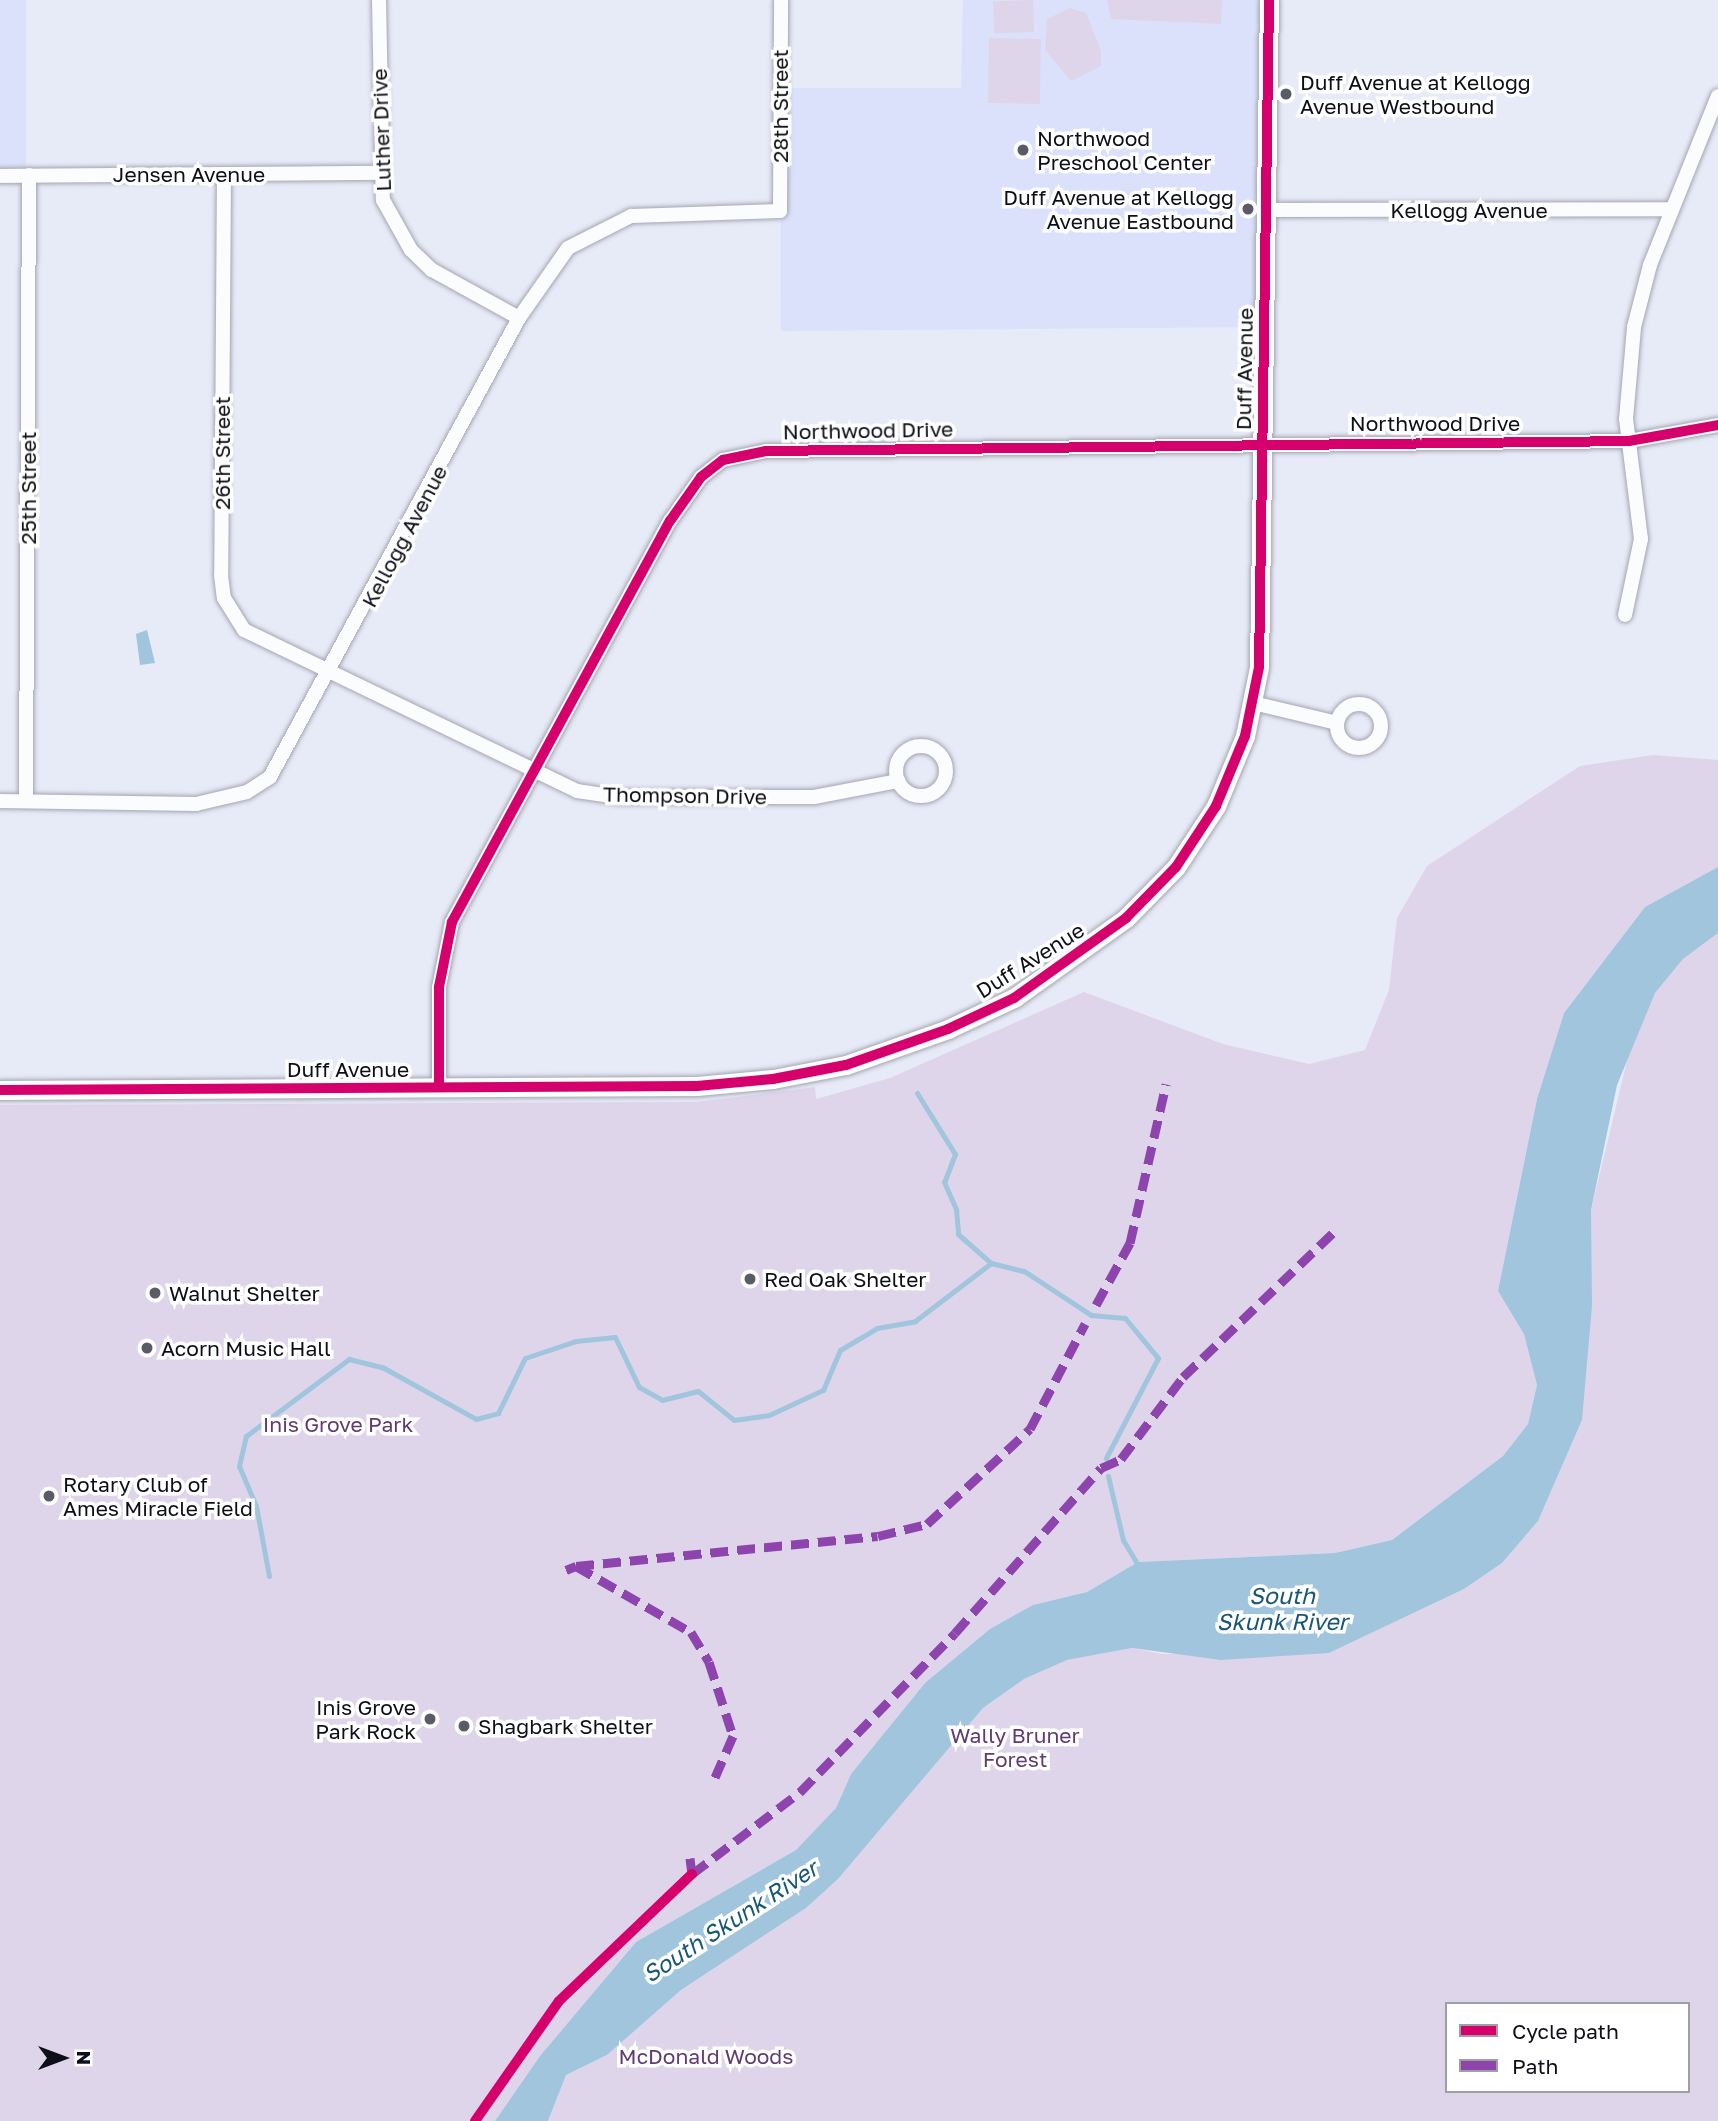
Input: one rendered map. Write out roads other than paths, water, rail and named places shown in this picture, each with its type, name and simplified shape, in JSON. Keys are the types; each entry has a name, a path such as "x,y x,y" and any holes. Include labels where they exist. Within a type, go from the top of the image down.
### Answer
{"main road":[{"name":"Duff Avenue","path":"0,1090 439,1087 774,1079 846,1065 977,1016 1085,951 1176,867 1232,773 1253,703 1262,443 1269,0"}],"street":[{"name":"Luther Drive","path":"379,0 379,173 383,200 411,250 451,283 519,318"},
{"name":"28th Street","path":"780,211 781,0"},
{"path":"1625,615 1641,539 1629,440 1634,327 1672,209 1696,162 1718,96"},
{"name":"Jensen Avenue","path":"0,176 379,173"},
{"name":"26th Street","path":"224,174 224,598 258,640 329,674"},
{"name":"25th Street","path":"26,801 29,175"},
{"name":"Kellogg Avenue","path":"1266,210 1672,209"},
{"name":"Kellogg Avenue","path":"0,801 196,804 247,792 285,759 519,318 568,248 608,224 653,214 780,211"},
{"name":"Northwood Drive","path":"439,1087 439,987 452,922 681,504 723,460 766,451 1629,440 1718,425"},
{"name":"Thompson Drive","path":"329,674 533,774 617,797 814,797 898,781"},
{"path":"1253,703 1337,723"}],"water":[{"path":"147,630 155,663 140,665 136,634"},
{"name":"South Skunk River","path":"1718,867 1718,933 1683,959 1655,993 1617,1085 1591,1210 1592,1306 1582,1420 1538,1521 1502,1563 1464,1589 1329,1653 1221,1660 1132,1648 1067,1660 1024,1679 983,1708 838,1879 806,1908 681,1990 607,2055 566,2075 548,2121 495,2121 540,2056 636,1942 796,1850 836,1808 851,1774 925,1683 990,1629 1033,1605 1087,1592 1138,1562 1335,1553 1392,1540 1503,1456 1528,1424 1537,1385 1524,1334 1498,1291 1537,1099 1564,1013 1645,907"}],"waterway":[{"path":"917,1093 955,1154 944,1182 956,1209 958,1234 991,1263"},
{"path":"269,1576 256,1506 239,1466 246,1436 349,1359 384,1368 476,1419 498,1413 525,1358 576,1341 615,1337 639,1387 662,1400 698,1391 734,1420 769,1415 823,1390 840,1350 877,1328 915,1321 991,1263 1024,1271 1091,1315 1125,1318 1158,1358 1106,1458"},
{"path":"1108,1476 1123,1540 1140,1568"}],"place":[{"name":"Duff Avenue at Kellogg Avenue Westbound","path":"1286,94"},
{"name":"Northwood Preschool Center","path":"1023,150"},
{"name":"Duff Avenue at Kellogg Avenue Eastbound","path":"1248,209"},
{"name":"Red Oak Shelter","path":"750,1279"},
{"name":"Walnut Shelter","path":"155,1293"},
{"name":"Acorn Music Hall","path":"147,1348"},
{"name":"Rotary Club of Ames Miracle Field","path":"49,1496"},
{"name":"Inis Grove Park Rock","path":"430,1719"},
{"name":"Shagbark Shelter","path":"464,1726"}],"park label":[{"name":"Inis Grove Park","path":"338,1424"},
{"name":"Wally Bruner Forest","path":"1015,1747"},
{"name":"McDonald Woods","path":"706,2056"}]}
